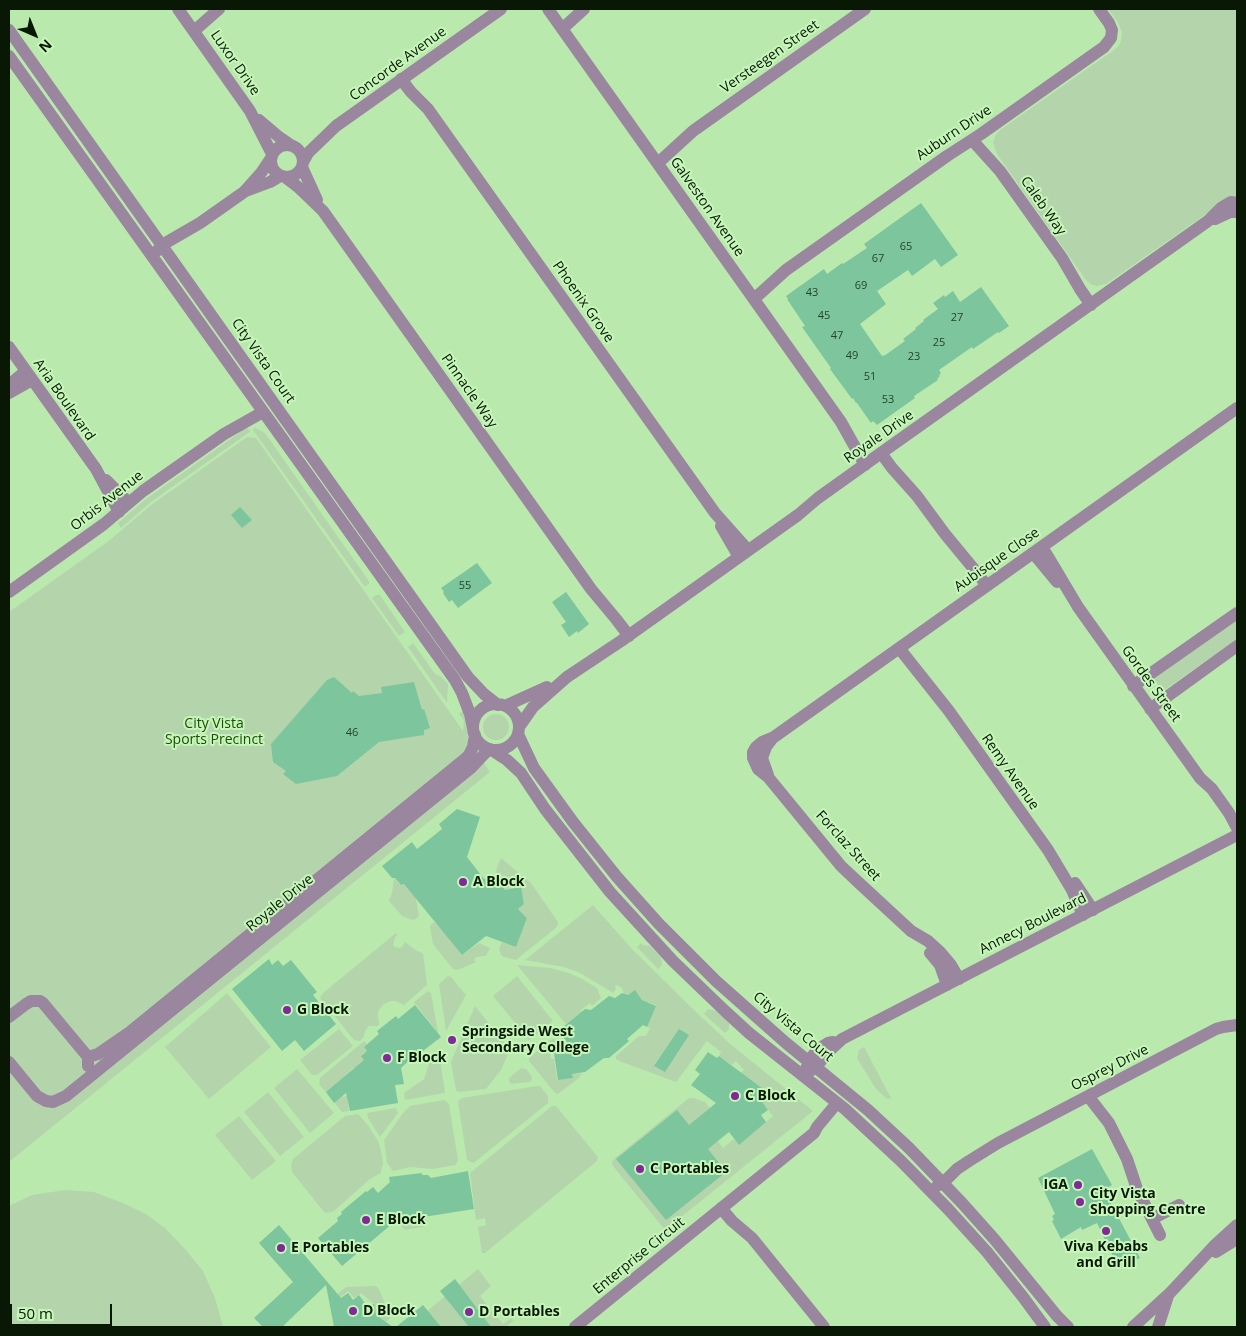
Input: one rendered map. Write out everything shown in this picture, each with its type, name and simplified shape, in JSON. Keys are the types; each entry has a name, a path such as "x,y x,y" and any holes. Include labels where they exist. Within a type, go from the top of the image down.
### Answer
{"street":[{"name":"Luxor Drive","path":"178,9 250,111 272,156"},
{"path":"192,27 214,9"},
{"path":"192,27 219,9"},
{"name":"Concorde Avenue","path":"302,164 311,150 336,126 501,9"},
{"path":"555,19 575,9"},
{"path":"555,19 584,9"},
{"name":"Versteegen Street","path":"654,158 865,9"},
{"name":"Auburn Drive","path":"751,295 1106,45 1111,38 1112,30 1099,9"},
{"name":"Galveston Avenue","path":"555,19 840,422 917,496 978,574 983,589"},
{"name":"City Vista Court","path":"9,30 468,677 484,694 502,706"},
{"path":"9,56 454,680 467,706 478,741 507,760 521,773 545,809 604,885 673,961 749,1033 841,1106 895,1155 987,1252 1045,1327"},
{"name":"Phoenix Grove","path":"405,76 411,92 428,109 715,513 728,539 743,554"},
{"name":"Luxor Drive","path":"250,111 271,131 294,147"},
{"name":"Concorde Avenue","path":"294,147 336,126"},
{"name":"Caleb Way","path":"976,137 1062,258 1080,289 1094,303"},
{"path":"153,257 244,192 261,173 278,148 283,146 294,147 302,157 299,172 295,175 282,177 244,192"},
{"path":"272,156 272,168 275,173 282,177"},
{"name":"Pinnacle Way","path":"302,164 323,211"},
{"name":"Pinnacle Way","path":"282,177 298,187 323,211 625,639"},
{"name":"Royale Drive","path":"567,677 625,639 877,456 1208,221 1236,209"},
{"name":"Aria Boulevard","path":"9,347 124,508"},
{"path":"9,385 29,376"},
{"path":"9,394 29,376"},
{"name":"Orbis Avenue","path":"9,592 224,434 242,416 260,408"},
{"name":"Aubisque Close","path":"758,758 774,737 1237,408"},
{"name":"Gordes Street","path":"1037,550 1050,560 1078,607 1200,778 1206,794 1235,834"},
{"path":"1133,686 1237,613"},
{"name":"Remy Avenue","path":"903,646 1048,850 1076,883 1088,912"},
{"path":"1150,709 1237,646"},
{"path":"502,706 539,692 567,677"},
{"path":"490,749 497,750 510,745 515,740 518,730 533,707 567,677"},
{"path":"474,731 474,720 484,708 490,705 502,706 511,710 515,715 518,730"},
{"name":"City Vista Court","path":"518,730 534,768 540,777 573,822 637,900 716,981 786,1043 868,1110 940,1180 995,1240 1068,1327"},
{"name":"Royale Drive","path":"88,1057 98,1054 130,1032 465,759 473,747 474,731"},
{"name":"Royale Drive","path":"9,1062 37,1096 46,1101 60,1100 472,767 490,749"},
{"name":"Forclaz Street","path":"758,758 768,777 842,866 910,931 940,965 947,985"},
{"name":"Annecy Boulevard","path":"803,1075 812,1064 842,1039 1235,834"},
{"name":"Forclaz Street","path":"910,931 928,941 940,952 951,965 959,979"},
{"path":"9,1017 31,1001 43,1003 88,1057 89,1078"},
{"name":"Osprey Drive","path":"929,1189 998,1143 1216,1029 1237,1025"},
{"path":"1100,1090 1109,1123 1126,1159 1140,1196 1160,1235"},
{"path":"1088,1096 1109,1123"},
{"name":"Enterprise Circuit","path":"575,1327 814,1133 817,1127 841,1106"},
{"path":"725,1205 732,1221 752,1238 824,1327"},
{"path":"1152,1220 1179,1205"},
{"path":"1133,1327 1169,1294 1214,1246 1237,1225"},
{"path":"1199,1263 1237,1239"},
{"path":"1158,1327 1169,1294"}],"green space":[{"path":"1108,9 1237,9 1237,197 1226,200 1106,284 1097,286 1090,284 1086,280 997,154 993,143 995,136 1000,130 1119,45 1122,32 1118,22"},
{"path":"254,427 265,433 369,581 369,584 365,587 253,430"},
{"path":"246,428 251,431 151,502 121,528 118,523 146,499"},
{"name":"City Vista Sports Precinct","path":"247,437 256,438 463,731 464,720 459,714 462,711 464,712 468,739 490,772 9,1162 9,612 110,540 151,505"},
{"path":"380,595 405,632 399,636 372,598"},
{"path":"1237,620 1237,639 1163,691 1154,679"},
{"path":"413,643 435,674 448,684 447,703 408,647"},
{"path":"496,714 505,718 509,727 505,736 496,740 487,736 483,727 487,718"},
{"path":"501,858 531,883 558,922 557,927 516,960 504,957 499,949 502,942 516,947 527,918 518,909 524,904 521,888 505,890 495,877"},
{"path":"394,878 401,885 414,887 419,916 416,919 412,920 402,916 389,901"},
{"path":"593,905 633,950 728,1042 813,1111 665,1230 612,1165 615,1158 689,1098 705,1102 710,1108 704,1113 723,1148 734,1139 739,1144 773,1116 740,1073 744,1070 736,1061 732,1065 719,1056 721,1052 707,1041 676,1082 619,1061 616,1059 616,1056 639,1036 647,1034 650,1028 647,1027 656,1005 642,1000 635,991 628,995 624,994 622,988 617,985 613,993 580,973 564,967 525,960"},
{"path":"434,922 441,929 443,928 462,955 479,943 490,948 486,956 476,957 474,960 476,962 458,970 453,969 433,944 430,926"},
{"path":"396,933 393,945 395,947 402,947 405,942 423,953 427,985 404,1005 395,1001 384,1004 378,1014 379,1025 369,1026 360,1041 354,1040 320,998 323,993"},
{"path":"641,943 650,946 661,957 662,965 658,969 637,947"},
{"path":"517,965 550,968 569,973 597,988 601,998 592,1006 590,1003 566,1024"},
{"path":"448,976 466,995 446,1031 439,984"},
{"path":"517,976 553,1021 529,1040 493,996"},
{"path":"428,991 431,993 439,1039 435,1041 429,1033 435,1029 414,1002"},
{"path":"227,993 271,1047 209,1099 165,1047"},
{"path":"475,1006 510,1050 501,1070 486,1089 458,1092 451,1062"},
{"path":"708,1009 717,1011 729,1022 729,1029 725,1033 704,1014"},
{"path":"339,1029 353,1046 317,1075 312,1075 300,1060"},
{"path":"552,1039 557,1039 560,1042 550,1051 551,1059 554,1059 557,1080 573,1078 573,1074 582,1073 579,1078 558,1094 555,1093 529,1061 529,1058"},
{"path":"364,1041 367,1044 364,1047 367,1051 361,1055 365,1060 355,1069 353,1068 339,1082 341,1097 347,1096 349,1111 342,1112 319,1084 320,1078"},
{"path":"864,1047 891,1098 887,1099 876,1089 858,1060 859,1050"},
{"path":"439,1053 445,1093 405,1100 404,1093 424,1079 432,1055"},
{"path":"521,1068 526,1069 532,1080 530,1082 511,1084 509,1078"},
{"path":"297,1069 334,1113 310,1133 274,1088"},
{"path":"540,1086 548,1096 548,1103 475,1162 467,1160 459,1100"},
{"path":"268,1092 304,1137 280,1156 244,1112"},
{"path":"444,1100 449,1104 457,1163 433,1169 410,1167 393,1171 387,1163 384,1140 403,1113 410,1106"},
{"path":"552,1106 556,1106 598,1157 597,1161 485,1253 482,1253 478,1227 486,1225 485,1218 476,1220 470,1173"},
{"path":"396,1108 398,1113 380,1137 368,1118 367,1113"},
{"path":"358,1114 378,1141 383,1163 381,1173 370,1179 334,1211 327,1213 324,1212 292,1172 291,1165 293,1159 345,1116"},
{"path":"239,1116 276,1161 252,1180 215,1135"},
{"path":"65,1190 94,1192 123,1203 146,1214 165,1228 203,1271 215,1298 223,1327 9,1327 9,1206 32,1195"},
{"path":"416,1215 417,1218 426,1217 427,1226 405,1230 394,1219"},
{"path":"478,1269 491,1286 480,1296 503,1324 512,1318 513,1321 506,1327 408,1327"},
{"path":"376,1286 390,1316 386,1322 376,1315 374,1304 361,1293 354,1298 348,1291 333,1303 330,1300 346,1287"}],"building":[{"path":"921,203 958,255 941,267 935,259 912,276 908,270 877,291 886,304 860,324 882,356 905,341 903,339 938,309 933,303 953,291 960,302 981,287 1009,326 973,349 972,347 939,370 941,373 938,380 877,425 873,421 871,423 830,369 802,327 805,326 786,296 824,269 827,274 867,248 864,244"},
{"path":"240,507 252,520 242,528 231,515"},
{"path":"477,563 492,583 458,608 452,600 449,602 441,588"},
{"path":"566,592 589,624 578,633 577,631 569,637 561,625 566,622 552,602"},
{"path":"334,677 352,693 353,691 359,696 382,693 381,687 414,682 422,710 424,709 430,728 424,730 424,735 379,742 337,776 296,784 283,774 286,771 273,762 271,744 327,680"},
{"name":"A Block","path":"457,809 480,817 467,857 484,879 495,877 505,890 521,887 524,904 518,909 527,918 516,947 486,936 462,955 404,884 401,885 395,878 392,878 382,866 412,842 417,849 442,829 439,824"},
{"name":"G Block","path":"269,959 272,965 278,960 283,966 291,960 317,992 313,995 336,1024 304,1051 295,1040 282,1051 232,989"},
{"path":"635,990 642,1000 656,1006 647,1027 643,1025 627,1039 629,1041 609,1058 604,1058 585,1072 572,1074 573,1078 558,1080 554,1053 567,1042 558,1031 585,1009 591,1010 609,996 615,998 622,993 628,995"},
{"name":"F Block","path":"415,1005 441,1037 419,1054 417,1053 401,1068 404,1084 395,1085 398,1103 350,1111 346,1093 334,1103 326,1092 364,1060 361,1056 367,1051 364,1047 379,1034 377,1031 396,1016 398,1019"},
{"path":"679,1029 689,1035 665,1072 654,1066"},
{"path":"708,1052 717,1058 719,1056 767,1092 761,1100 768,1110 761,1115 766,1122 739,1145 729,1132 708,1149 726,1172 666,1220 616,1159 677,1110 689,1125 716,1103 691,1085 700,1074 695,1070"},
{"name":"City Vista Shopping Centre","path":"1092,1149 1112,1185 1104,1190 1140,1258 1119,1269 1097,1223 1082,1230 1081,1227 1061,1239 1052,1221 1054,1220 1052,1216 1055,1214 1038,1178"},
{"name":"E Block","path":"468,1171 474,1209 417,1218 416,1215 399,1218 342,1266 318,1238 338,1221 337,1218 342,1214 341,1212 366,1191 373,1187 378,1193 390,1182 389,1177 422,1173 422,1175 428,1175 431,1178"},
{"path":"279,1225 341,1298 348,1293 353,1300 359,1295 367,1306 374,1304 376,1315 393,1327 334,1327 326,1285 282,1327 263,1327 254,1318 293,1282 259,1243"},
{"path":"455,1279 491,1327 469,1327 440,1291"},
{"path":"423,1305 441,1327 396,1327"}],"place":[{"name":"A Block","path":"463,882"},
{"name":"G Block","path":"287,1010"},
{"name":"Springside West Secondary College","path":"452,1040"},
{"name":"F Block","path":"387,1058"},
{"name":"C Block","path":"735,1096"},
{"name":"C Portables","path":"640,1169"},
{"name":"IGA","path":"1078,1185"},
{"name":"City Vista Shopping Centre","path":"1080,1202"},
{"name":"E Block","path":"366,1220"},
{"name":"Viva Kebabs and Grill","path":"1106,1231"},
{"name":"E Portables","path":"281,1248"},
{"name":"D Block","path":"353,1311"},
{"name":"D Portables","path":"469,1312"}]}
